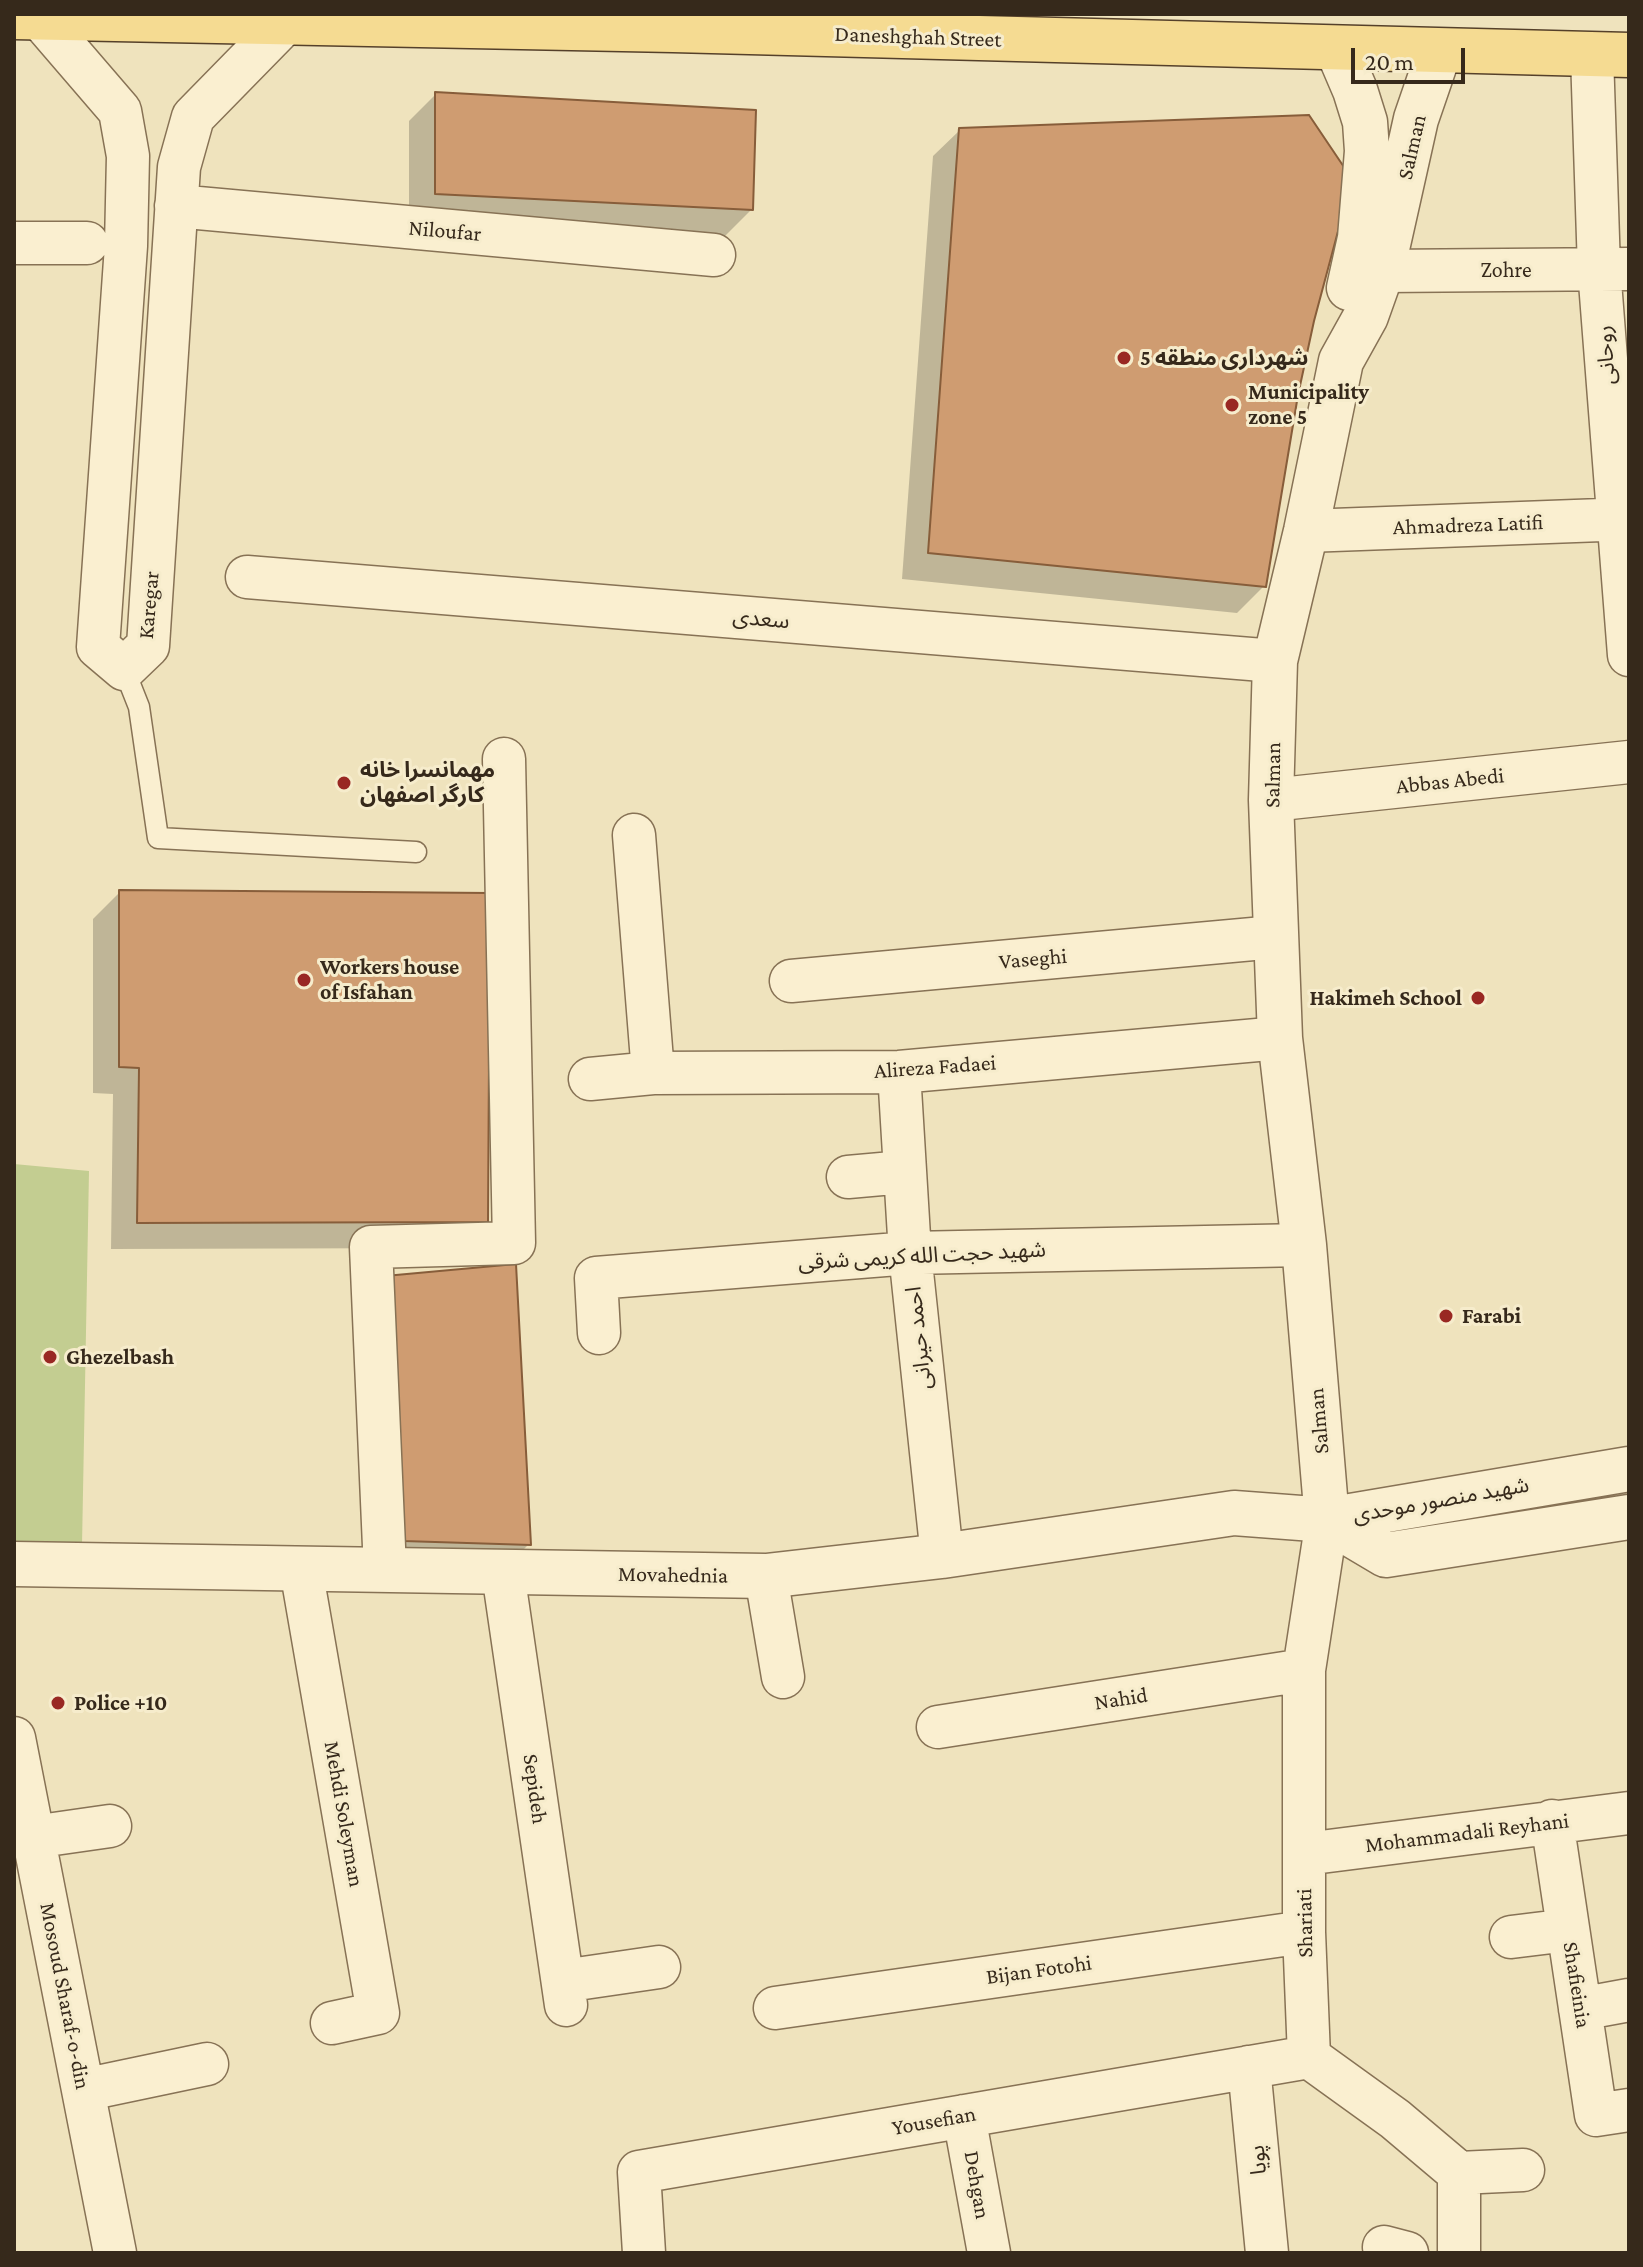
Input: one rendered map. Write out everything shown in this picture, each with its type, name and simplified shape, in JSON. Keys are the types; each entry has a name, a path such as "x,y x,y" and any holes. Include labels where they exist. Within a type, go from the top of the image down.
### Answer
{"main road":[{"path":"286,22 746,14"},
{"name":"Daneshghah Street","path":"27,17 1610,55"}],"street":[{"name":"Karegar","path":"27,17 120,111 128,156 126,246 98,647 124,669 148,646 179,167 193,117 286,22"},
{"path":"1337,48 1365,122 1367,151 1360,238 1344,311 1341,361"},
{"name":"Salman","path":"1327,1520 1304,1245 1280,1038 1271,800 1275,661 1341,361 1366,316 1382,271 1416,119 1439,52"},
{"name":"روحانی","path":"1610,55 1614,269 1629,655"},
{"path":"1365,122 1371,95 1383,85 1399,85 1411,95 1416,119"},
{"name":"Niloufar","path":"176,206 714,255"},
{"path":"14,243 87,243"},
{"name":"Zohre","path":"1382,271 1614,269"},
{"name":"Ahmadreza Latifi","path":"1306,531 1624,519"},
{"name":"سعدی","path":"247,577 1275,661"},
{"path":"385,1570 371,1247 514,1243 504,759"},
{"name":"Abbas Abedi","path":"1271,800 1629,762"},
{"path":"634,835 653,1073"},
{"name":"Vaseghi","path":"791,981 1275,937"},
{"name":"Alireza Fadaei","path":"590,1079 653,1073 899,1072 1280,1038"},
{"name":"احمد حیرانی","path":"899,1072 910,1253 942,1556"},
{"path":"848,1177 904,1172"},
{"name":"شهید حجت الله کریمی شرقی","path":"599,1333 596,1278 910,1253 1304,1245"},
{"name":"شهید منصور موحدی","path":"1327,1520 1629,1469"},
{"name":"Movahednia","path":"14,1564 766,1576 942,1556 1234,1513 1327,1520"},
{"name":"شهید منصور موحدی","path":"1327,1520 1386,1555 1629,1517"},
{"name":"Shariati","path":"1309,2057 1304,1932 1304,1670 1327,1520"},
{"name":"Mehdi Soleyman","path":"301,1569 378,2013 332,2023"},
{"name":"Sepideh","path":"503,1573 564,1993 659,1967"},
{"path":"766,1576 783,1677"},
{"name":"Nahid","path":"938,1727 1304,1670"},
{"name":"Mosoud Sharaf-o-din","path":"14,1738 33,1837 28,1886 83,2090 115,2253"},
{"name":"Mohammadali Reyhani","path":"1305,1854 1629,1813"},
{"name":"Shafieinia","path":"1552,1821 1596,2115 1629,2110"},
{"path":"33,1837 110,1826"},
{"path":"1511,1937 1568,1930"},
{"name":"Bijan Fotohi","path":"775,2008 1304,1932"},
{"path":"1580,2009 1629,2000"},
{"path":"1309,2057 1395,2119 1459,2173 1523,2170"},
{"name":"Yousefian","path":"644,2253 639,2172 1309,2057"},
{"path":"83,2090 207,2064"},
{"name":"پویا","path":"1249,2067 1267,2253"},
{"name":"Dehgan","path":"964,2116 989,2253"},
{"path":"1459,2173 1459,2253"}],"lane":[{"path":"124,669 139,707 158,838 416,852"}],"green space":[{"name":"Ghezelbash","path":"14,1164 89,1171 82,1545 14,1543"}],"building":[{"path":"435,92 756,110 753,210 435,194"},
{"name":"شهرداری منطقه 5","path":"1309,115 1352,179 1314,321 1298,395 1266,587 928,553 959,128"},
{"name":"Workers house of Isfahan","path":"119,890 490,893 488,1222 137,1223 139,1068 119,1067"},
{"path":"516,1264 531,1545 403,1541 385,1276"}],"place":[{"name":"شهرداری منطقه 5","path":"1124,358"},
{"name":"Municipality zone 5","path":"1232,405"},
{"name":"مهمانسرا خانه کارگر اصفهان","path":"344,783"},
{"name":"Workers house of Isfahan","path":"304,980"},
{"name":"Hakimeh School","path":"1478,998"},
{"name":"Farabi","path":"1446,1316"},
{"name":"Ghezelbash","path":"50,1357"},
{"name":"Police +10","path":"58,1703"}]}
